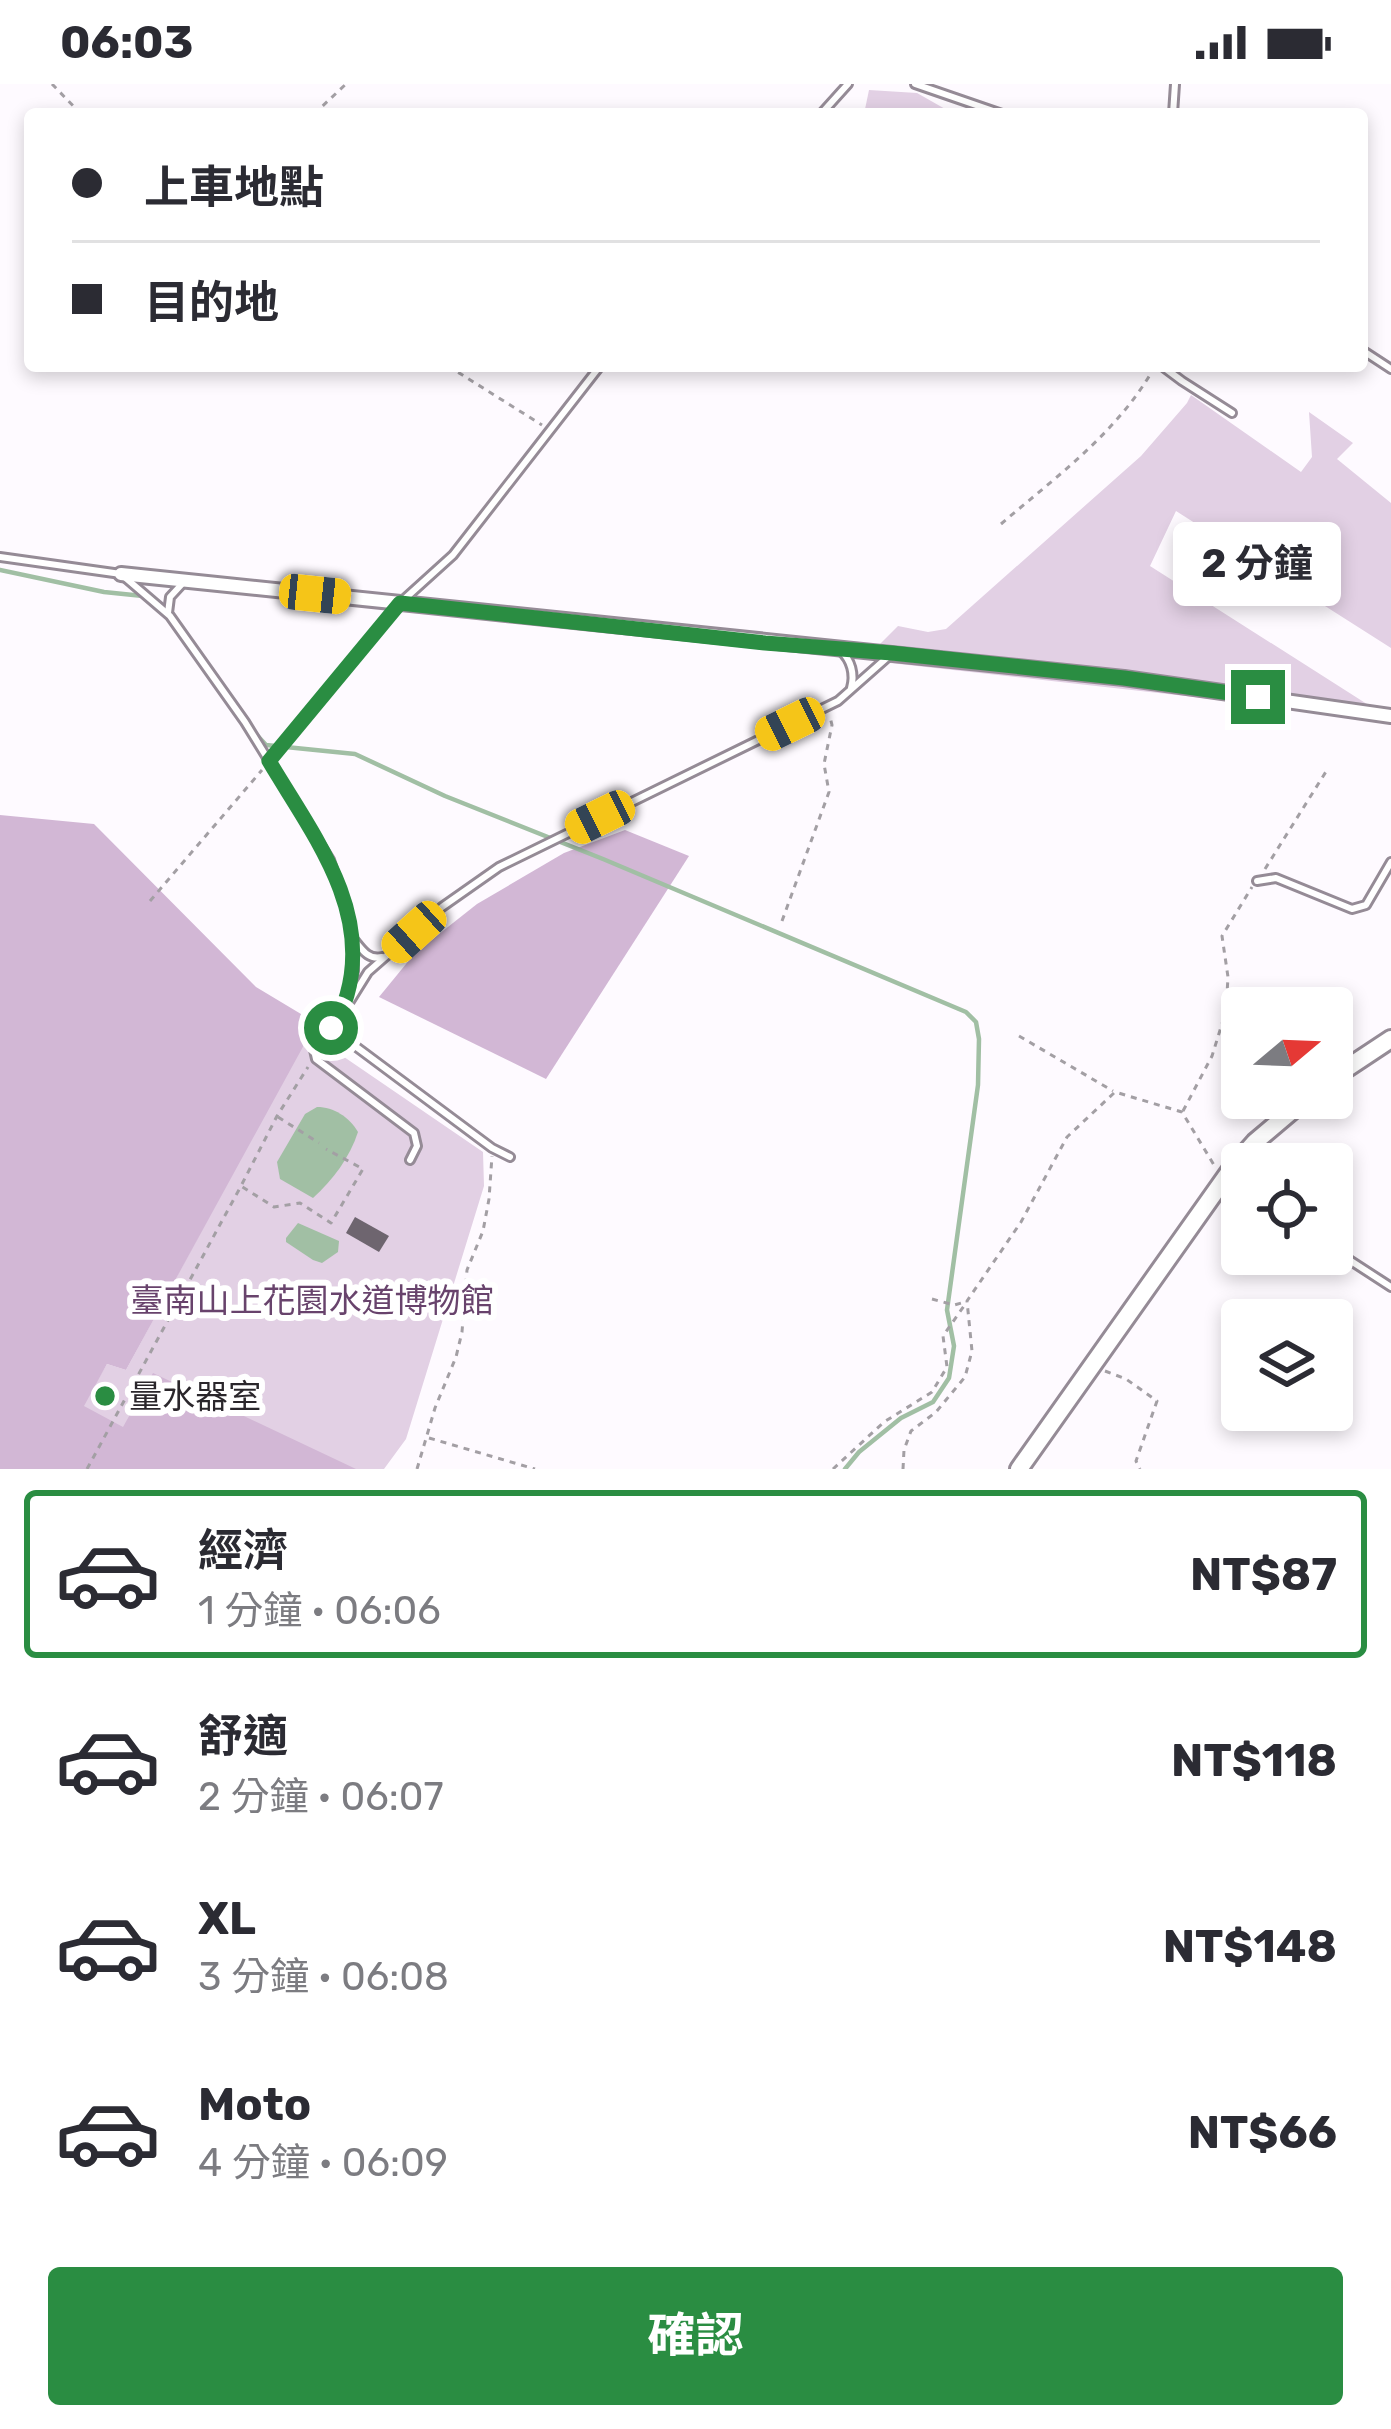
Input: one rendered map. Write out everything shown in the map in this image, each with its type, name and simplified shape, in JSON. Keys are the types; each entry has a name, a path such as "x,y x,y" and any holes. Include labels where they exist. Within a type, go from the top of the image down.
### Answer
{"main road":[{"path":"1353,1064 1391,1039"},
{"path":"1254,1143 1282,1119"},
{"path":"1019,1469 1221,1186"}],"street":[{"path":"121,574 1124,678 1391,716"}],"lane":[{"path":"826,108 848,84"},
{"path":"915,84 985,108"},
{"path":"269,761 400,603 453,555 595,372"},
{"path":"1167,372 1232,412"},
{"path":"0,557 121,574 170,616 215,677 330,860 353,939 354,971 340,1017"},
{"path":"170,616 170,597 186,581"},
{"path":"838,648 852,670 850,690"},
{"path":"410,1160 417,1146 414,1133 316,1059 314,1050 368,973 442,907 499,868 829,705 892,653"},
{"path":"1257,881 1276,878 1352,909 1366,905 1391,862"},
{"path":"353,939 368,956 386,956"},
{"path":"331,1028 510,1157"},
{"path":"1353,1262 1391,1287"}],"path":[{"path":"52,84 75,108"},
{"path":"320,108 346,84"},
{"path":"457,372 541,425 556,422"},
{"path":"1001,524 1113,428 1154,372"},
{"path":"782,921 829,792 824,764 832,725 829,705"},
{"path":"150,901 269,761"},
{"path":"1182,1112 1212,1056 1226,1011 1228,976 1222,936 1327,770"},
{"path":"1019,1036 1115,1092 1182,1112 1221,1177"},
{"path":"87,1469 277,1116 316,1059"},
{"path":"833,1469 884,1422 932,1392 947,1367 944,1336 950,1323 1021,1222 1067,1137 1115,1092"},
{"path":"277,1116 319,1143"},
{"path":"417,1469 462,1332 467,1270 483,1231 489,1198 492,1148"},
{"path":"242,1186 274,1207 300,1203 332,1222 363,1169 326,1149"},
{"path":"932,1299 954,1305 967,1301"},
{"path":"903,1469 911,1431 936,1412 964,1377 972,1351 967,1301"},
{"path":"1091,1367 1126,1379 1157,1401 1136,1461 1140,1469"},
{"path":"427,1438 535,1469"}],"green space":[{"path":"869,90 917,93 943,108 865,108"},
{"path":"1191,395 1301,472 1312,457 1309,412 1353,443 1337,459 1391,503 1391,648 1176,511 1150,566 1370,706 1364,716 881,662 877,647 898,626 928,632 946,629 1141,456"},
{"name":"臺南山上花園水道博物館","path":"309,1033 483,1152 484,1186 406,1439 384,1469 75,1469 83,1405 107,1364 126,1370"}],"shaded area":[{"path":"0,815 94,824 256,987 316,1023 126,1370 107,1364 84,1406 123,1427 153,1373 356,1469 0,1469"},
{"path":"625,830 689,856 546,1079 379,997 415,953 477,904 564,853"},
{"path":"317,1107 341,1114 358,1132 340,1168 313,1198 280,1179 277,1162 305,1114"},
{"path":"298,1223 339,1241 338,1252 322,1263 286,1242"}],"building":[{"path":"355,1217 389,1236 379,1252 346,1233"}],"waterway":[{"path":"0,570 143,596"},
{"path":"255,733 266,745 355,754 445,796 966,1012 976,1022 978,1085 947,1310 954,1346 949,1378 933,1402 901,1418 845,1469"}],"place":[{"name":"量水器室","path":"105,1396"}],"route":[{"path":"331,1028 340,1017 354,971 346,908 330,860 269,761 400,603 1124,678 1258,697"}]}
